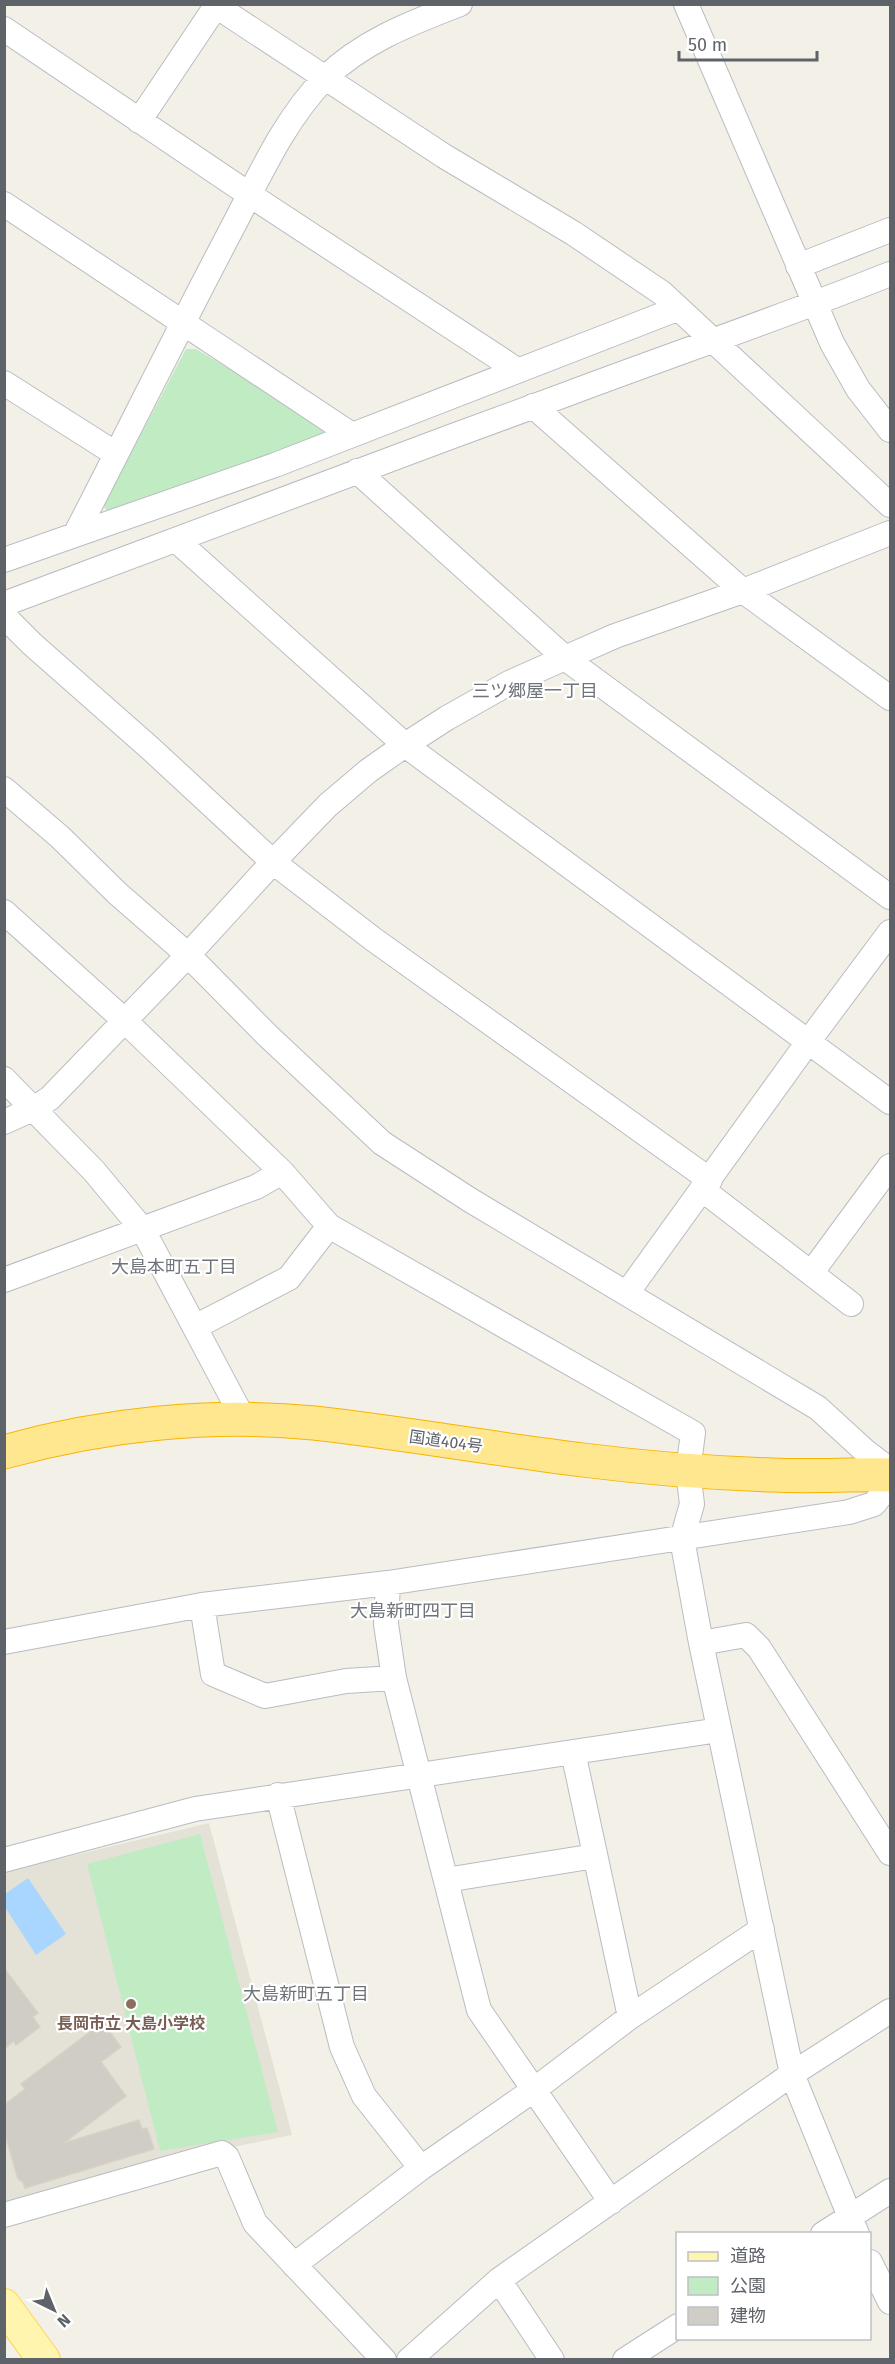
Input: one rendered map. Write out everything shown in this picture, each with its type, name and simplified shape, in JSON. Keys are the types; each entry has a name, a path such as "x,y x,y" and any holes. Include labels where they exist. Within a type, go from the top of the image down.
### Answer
{"highway":[{"name":"国道404号","path":"4,1452 89,1432 165,1422 244,1420 313,1423 584,1460 688,1471 776,1475 891,1475"}],"main road":[{"path":"4,2305 44,2360"}],"street":[{"path":"75,535 183,323 289,123 325,78 407,14 460,4"},
{"path":"686,4 814,305 845,370 881,402 891,430"},
{"path":"140,121 215,5 444,156 573,233 654,287 891,505"},
{"path":"4,29 250,195 517,370"},
{"path":"4,204 352,435"},
{"path":"798,266 891,230"},
{"path":"4,604 533,406 814,305 891,274"},
{"path":"4,560 202,492 677,309"},
{"path":"4,383 116,454"},
{"path":"533,406 743,591 891,698"},
{"path":"357,471 565,658 891,897"},
{"path":"4,1122 35,1108 50,1098 328,805 368,771 447,717 509,683 615,636 743,591 891,533"},
{"path":"176,540 405,745 891,1102"},
{"path":"4,616 273,862 373,939 706,1185 851,1304"},
{"path":"4,789 60,837 117,893 188,955 267,1035 382,1143 412,1165 818,1408 865,1451 891,1470"},
{"path":"4,912 124,1020 282,1172 329,1226 693,1433 688,1471 692,1504 682,1539 701,1643 792,2074 853,2225"},
{"path":"627,1293 808,1042 891,932"},
{"path":"4,1079 35,1108 94,1171 143,1230 244,1420"},
{"path":"812,1272 891,1166"},
{"path":"4,1280 256,1187 282,1172"},
{"path":"195,1327 289,1278 329,1226"},
{"path":"4,1642 202,1605 388,1583 849,1512 874,1504 891,1484"},
{"path":"388,1583 386,1624 394,1678 479,2010 611,2202"},
{"path":"202,1605 213,1674 265,1695 346,1681 394,1678"},
{"path":"701,1643 746,1635 759,1648 891,1853"},
{"path":"4,1860 195,1809 719,1730"},
{"path":"573,1752 630,2017"},
{"path":"278,1795 342,2047 364,2096 421,2169"},
{"path":"447,1880 595,1856"},
{"path":"294,2265 421,2169 535,2089 630,2017 762,1929"},
{"path":"409,2360 499,2280 792,2074 891,2011"},
{"path":"4,2215 222,2153 227,2157 255,2223 384,2360"},
{"path":"830,2232 853,2225 891,2191"},
{"path":"871,2264 891,2302"},
{"path":"499,2280 552,2360"},
{"path":"625,2360 676,2327"}],"shaded area":[{"name":"長岡市立 大島小学校","path":"209,1823 292,2135 233,2147 231,2144 5,2207 4,1872"}],"green space":[{"path":"186,349 196,349 334,432 111,515 103,506"},
{"path":"200,1834 278,2132 160,2151 87,1864"}],"water":[{"path":"28,1878 66,1934 36,1955 5,1907 5,1894"}],"building":[{"path":"4,1968 38,2013 33,2017 40,2027 16,2045 14,2041 4,2049"},
{"path":"103,2022 121,2047 101,2062 126,2096 64,2143 139,2120 142,2129 147,2128 154,2149 25,2188 23,2182 18,2179 4,2131 4,2105 25,2089 21,2084"}],"place":[{"name":"長岡市立 大島小学校","path":"131,2004"}],"district":[{"name":"三ツ郷屋一丁目","path":"535,691"},
{"name":"大島本町五丁目","path":"174,1267"},
{"name":"大島新町四丁目","path":"413,1611"},
{"name":"大島新町五丁目","path":"306,1994"}]}
